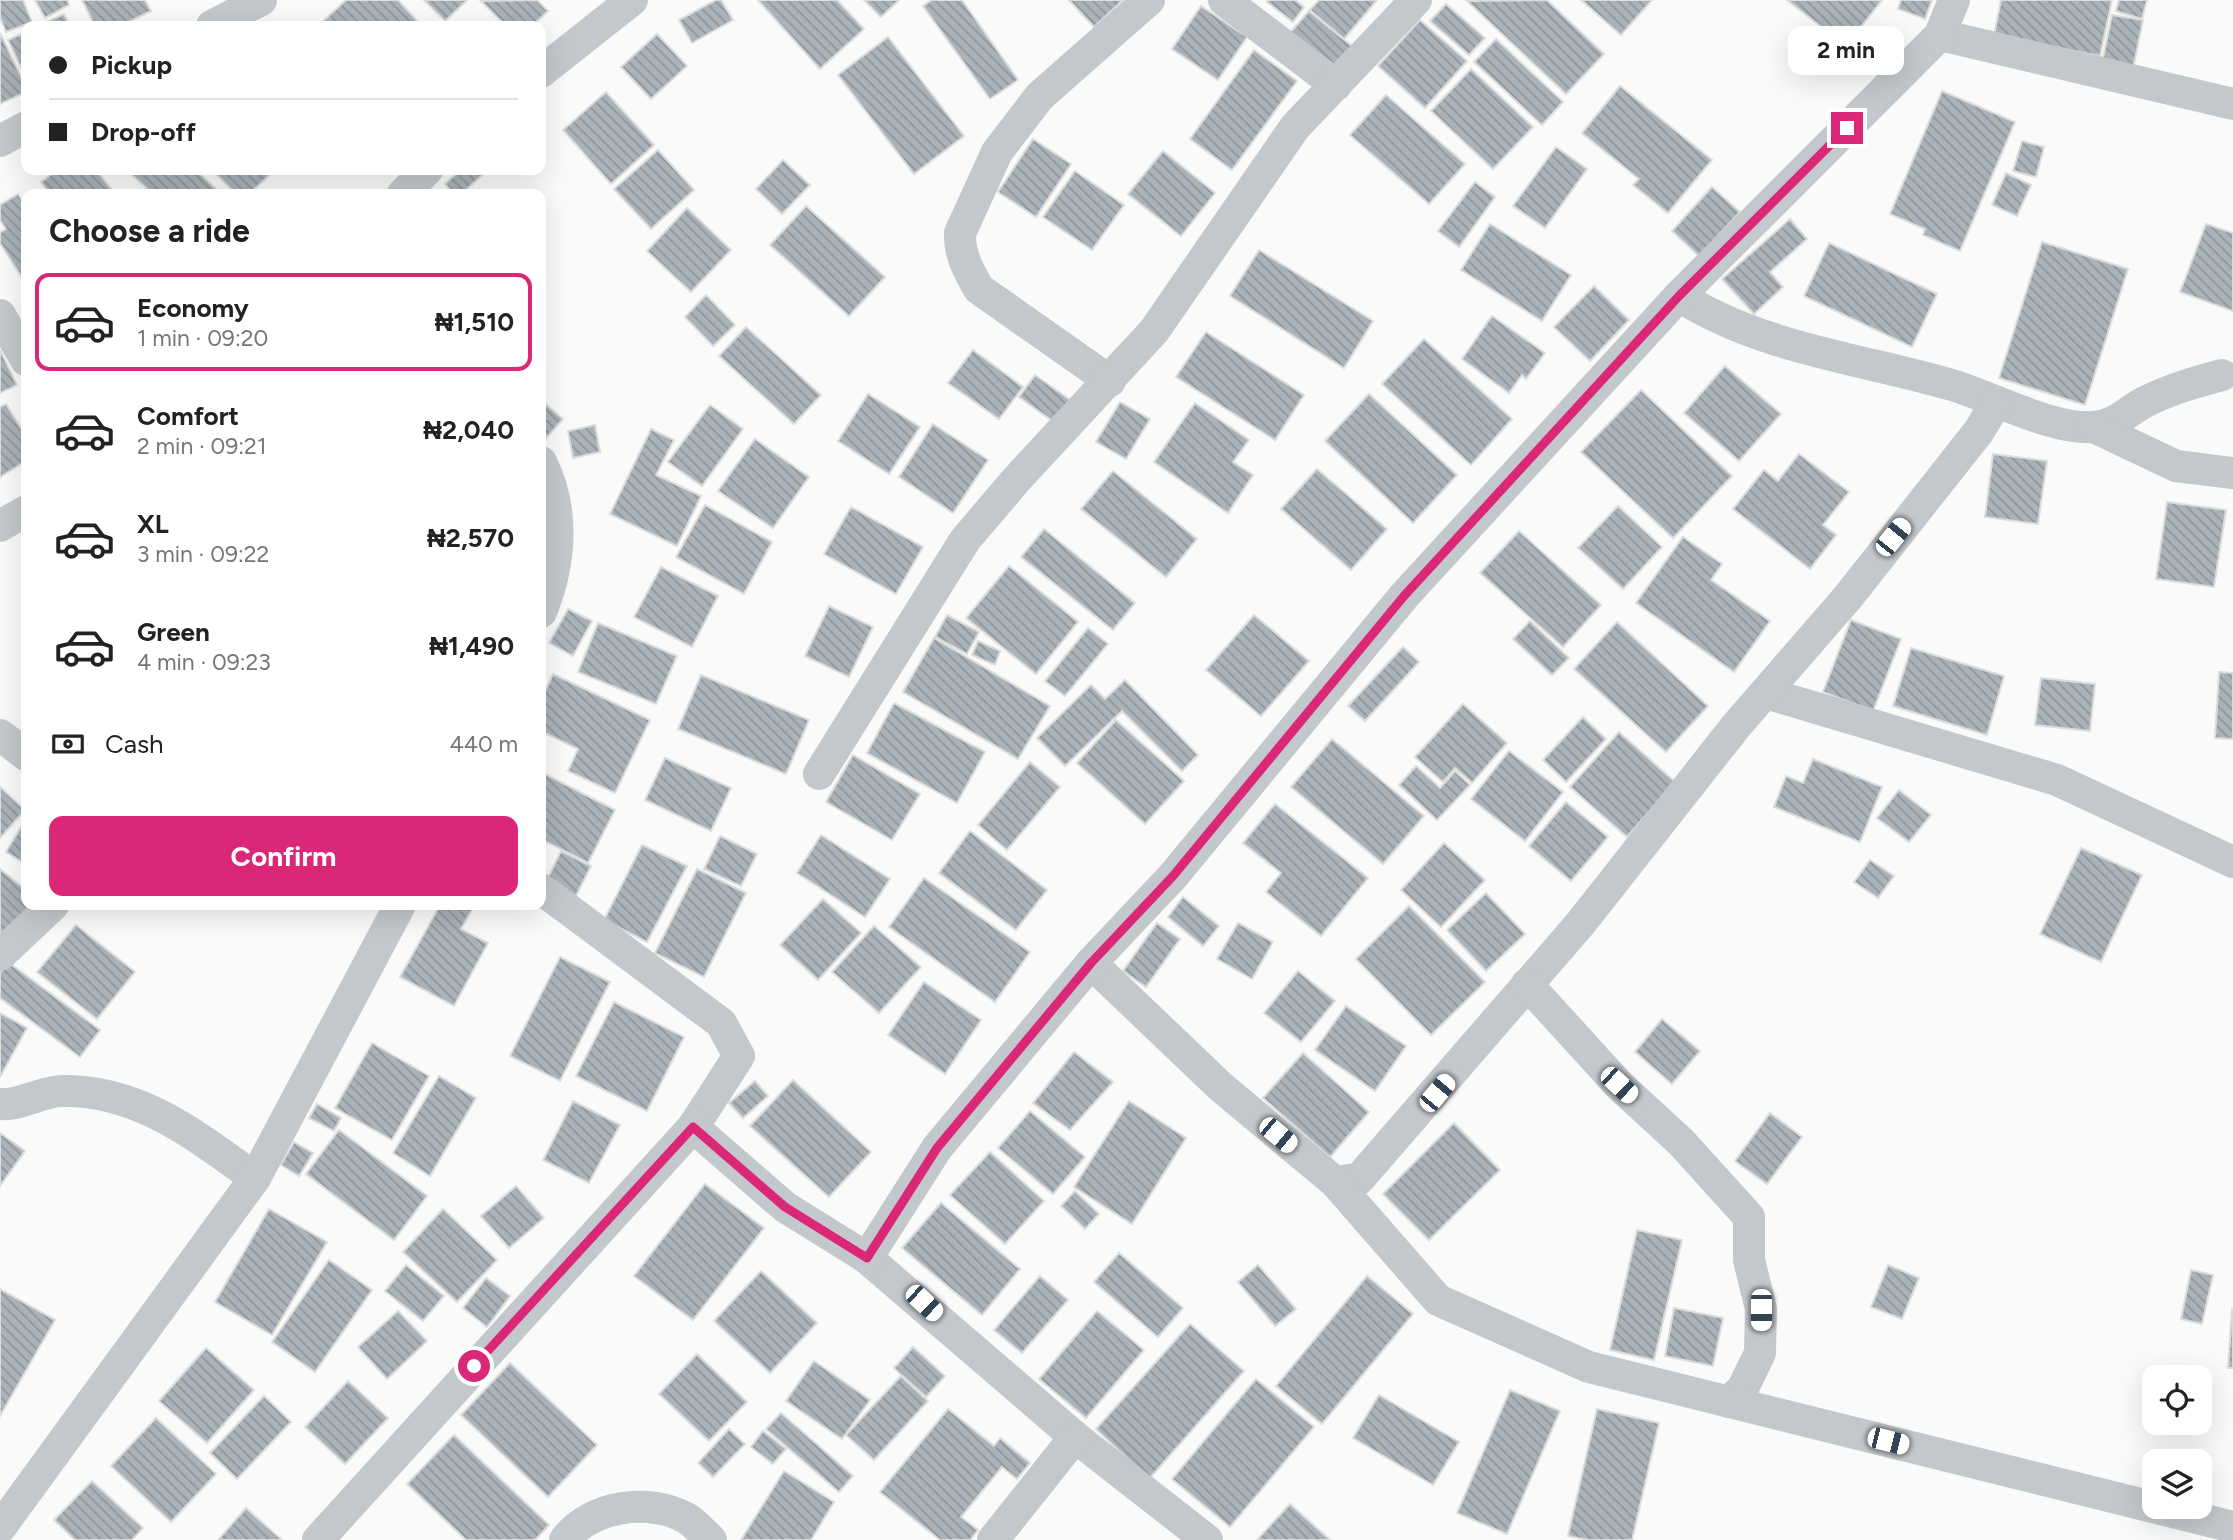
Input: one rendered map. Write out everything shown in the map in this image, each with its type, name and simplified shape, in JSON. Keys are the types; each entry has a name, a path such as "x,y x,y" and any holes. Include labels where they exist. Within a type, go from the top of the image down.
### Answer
{"street":[{"path":"221,21 261,0"},
{"path":"546,68 632,0"},
{"path":"1110,381 979,289 969,272 959,244 960,233 997,152 1040,96 1149,0"},
{"path":"1224,0 1336,85"},
{"path":"819,774 965,540 1016,480 1154,331 1295,127 1416,0"},
{"path":"867,1258 937,1148 1091,963 1173,876 1404,596 1679,296 1940,34 1954,0"},
{"path":"1940,34 2233,104"},
{"path":"0,141 21,130"},
{"path":"408,189 422,175"},
{"path":"1679,296 1711,316 1781,343 1954,386 1996,403 2061,422 2094,427 2176,466 2233,473"},
{"path":"0,315 21,351"},
{"path":"2094,427 2118,421 2143,403 2172,389 2222,375"},
{"path":"1335,1182 1359,1179 1437,1093 1580,924 1766,693 1848,597 1979,431 1996,403"},
{"path":"546,473 558,511 556,554 546,593"},
{"path":"0,526 21,514"},
{"path":"1766,693 2056,780 2233,862"},
{"path":"0,735 21,751"},
{"path":"318,1540 693,1127 739,1055 721,1023 546,893"},
{"path":"0,956 48,910"},
{"path":"5,1512 255,1178 397,910"},
{"path":"1091,963 1221,1087 1335,1182 1438,1300 1588,1367 2233,1527"},
{"path":"1527,984 1619,1085 1681,1142 1749,1217 1749,1260 1761,1310 1760,1353 1743,1388 1728,1402"},
{"path":"0,1104 47,1091 90,1091 144,1105 255,1178"},
{"path":"693,1127 785,1207 867,1258 1075,1437 1207,1540"},
{"path":"993,1540 1075,1437"},
{"path":"565,1540 574,1528 601,1512 625,1508 655,1510 686,1518 711,1540"}],"building":[{"path":"0,0 23,0 32,21 21,21 21,26 6,32 0,17"},
{"path":"35,0 67,0 69,5 45,18"},
{"path":"82,0 145,0 151,11 130,21 92,21"},
{"path":"346,0 398,0 417,21 323,21"},
{"path":"424,0 467,0 445,21"},
{"path":"537,0 548,11 537,21 501,21 481,1"},
{"path":"716,0 721,0 733,20 692,43 679,20"},
{"path":"758,0 837,0 864,29 820,69"},
{"path":"864,0 899,0 881,17"},
{"path":"932,0 962,0 1018,80 990,99 923,6"},
{"path":"1069,0 1123,0 1094,27"},
{"path":"1295,0 1304,7 1293,22 1267,2"},
{"path":"1319,0 1377,0 1344,39 1310,10"},
{"path":"1547,0 1604,54 1566,94 1467,1"},
{"path":"1581,0 1652,0 1621,35"},
{"path":"1787,0 1882,0 1846,46"},
{"path":"1901,0 1932,0 1925,19 1898,9"},
{"path":"2001,0 2112,0 2100,56 1994,35"},
{"path":"2119,0 2147,0 2142,19 2116,11"},
{"path":"1446,4 1485,38 1469,55 1430,21"},
{"path":"1201,6 1247,37 1218,80 1172,49"},
{"path":"1309,11 1358,51 1338,74 1289,34"},
{"path":"64,14 68,21 49,21"},
{"path":"2112,15 2143,20 2133,69 2102,63"},
{"path":"1420,20 1467,61 1425,108 1378,66"},
{"path":"0,33 21,77 21,94 0,104"},
{"path":"21,34 21,67 8,40"},
{"path":"657,34 687,66 651,99 621,67"},
{"path":"888,37 964,136 914,174 838,75"},
{"path":"1496,39 1563,102 1542,125 1474,62"},
{"path":"1254,50 1297,81 1232,170 1190,139"},
{"path":"1471,69 1533,127 1493,169 1431,111"},
{"path":"1620,86 1712,160 1668,213 1633,185 1639,179 1582,133"},
{"path":"1942,91 2015,122 1960,251 1923,235 1925,229 1890,214"},
{"path":"606,92 654,145 611,184 563,130"},
{"path":"1386,95 1465,164 1429,204 1350,135"},
{"path":"1033,139 1071,164 1036,217 998,192"},
{"path":"2022,141 2044,147 2036,177 2013,171"},
{"path":"1556,147 1587,169 1545,228 1513,206"},
{"path":"658,150 694,190 651,229 614,189"},
{"path":"1163,151 1215,193 1181,236 1128,194"},
{"path":"783,160 810,185 782,214 756,189"},
{"path":"1075,171 1124,205 1092,250 1043,217"},
{"path":"2006,173 2031,185 2017,216 1992,205"},
{"path":"50,175 100,175 111,189 46,189 41,182"},
{"path":"132,175 201,175 216,189 148,189"},
{"path":"217,175 270,175 254,189 231,189"},
{"path":"455,175 482,175 467,189 450,189 445,184"},
{"path":"1475,182 1495,197 1459,247 1438,231"},
{"path":"1712,187 1740,212 1699,256 1672,231"},
{"path":"18,194 21,198 21,276 0,243 0,233 6,229 0,220 0,205"},
{"path":"806,206 885,277 849,316 770,245"},
{"path":"687,208 731,250 691,292 647,251"},
{"path":"1790,219 1807,239 1770,272 1783,287 1754,314 1722,279"},
{"path":"1490,224 1571,275 1542,321 1461,270"},
{"path":"2206,224 2233,233 2233,311 2180,292"},
{"path":"2042,242 2128,269 2085,405 1999,378"},
{"path":"1829,243 1937,294 1912,347 1804,296"},
{"path":"1259,250 1373,321 1344,368 1230,296"},
{"path":"1594,286 1629,320 1590,361 1554,327"},
{"path":"706,295 735,325 713,346 685,317"},
{"path":"1492,316 1545,353 1526,379 1522,375 1509,393 1462,359"},
{"path":"746,327 821,395 794,424 719,356"},
{"path":"1206,332 1304,395 1275,440 1176,377"},
{"path":"1424,339 1512,419 1471,465 1382,384"},
{"path":"0,350 17,385 0,393"},
{"path":"973,350 1023,387 999,419 948,383"},
{"path":"1725,366 1781,414 1739,461 1684,413"},
{"path":"1035,375 1070,400 1054,422 1019,397"},
{"path":"1641,390 1732,476 1673,538 1581,452"},
{"path":"868,394 920,427 889,474 838,441"},
{"path":"1369,394 1457,475 1413,523 1325,441"},
{"path":"1120,402 1150,419 1126,459 1096,442"},
{"path":"1195,403 1249,440 1233,462 1253,475 1228,513 1154,462"},
{"path":"6,404 21,428 21,464 0,477 0,407"},
{"path":"546,404 563,419 546,438"},
{"path":"710,405 743,429 702,486 668,462"},
{"path":"933,424 988,460 953,513 899,477"},
{"path":"595,425 600,452 573,458 568,431"},
{"path":"651,429 674,440 656,475 701,496 677,546 610,514"},
{"path":"755,439 809,477 773,528 718,491"},
{"path":"1799,454 1849,492 1823,525 1836,535 1810,569 1733,509 1764,470 1778,481"},
{"path":"1993,454 2047,461 2038,524 1985,517"},
{"path":"1317,469 1387,529 1351,570 1281,509"},
{"path":"1113,471 1197,539 1166,577 1081,509"},
{"path":"2167,502 2226,510 2214,587 2156,579"},
{"path":"705,505 772,542 744,594 676,557"},
{"path":"1618,506 1662,547 1623,589 1578,548"},
{"path":"851,507 923,547 896,594 824,554"},
{"path":"1044,529 1135,603 1113,630 1021,557"},
{"path":"1519,531 1601,605 1563,647 1480,573"},
{"path":"1683,537 1722,564 1711,580 1770,621 1734,672 1636,603"},
{"path":"1009,566 1078,622 1036,674 966,618"},
{"path":"661,567 718,596 692,647 634,617"},
{"path":"829,606 873,627 849,677 805,656"},
{"path":"568,609 592,621 573,656 549,643"},
{"path":"947,615 979,632 967,654 935,637"},
{"path":"1254,615 1309,661 1261,716 1206,670"},
{"path":"1851,620 1901,639 1873,711 1823,692"},
{"path":"1530,621 1569,658 1552,675 1513,639"},
{"path":"1617,622 1708,706 1666,752 1574,669"},
{"path":"598,623 677,656 656,704 578,672"},
{"path":"1088,628 1108,644 1065,696 1045,681"},
{"path":"934,638 1050,706 1018,759 903,692"},
{"path":"978,641 1000,651 995,665 972,655"},
{"path":"1403,647 1419,662 1365,721 1348,706"},
{"path":"1911,648 2004,676 1987,735 1893,706"},
{"path":"2219,672 2233,673 2233,739 2215,738"},
{"path":"553,674 650,720 615,793 568,771 578,749 546,733 546,689"},
{"path":"701,675 809,720 786,774 678,729"},
{"path":"2041,678 2095,684 2090,731 2035,725"},
{"path":"1125,680 1198,755 1182,771 1122,711 1065,766 1037,738 1091,685 1105,699"},
{"path":"894,703 985,752 957,803 867,753"},
{"path":"1463,704 1507,743 1472,783 1455,768 1443,782 1415,757"},
{"path":"1583,717 1606,739 1566,782 1543,760"},
{"path":"1116,720 1184,781 1145,824 1077,763"},
{"path":"1619,732 1675,782 1627,837 1570,787"},
{"path":"1332,739 1424,816 1383,864 1291,787"},
{"path":"1509,751 1563,792 1525,841 1471,799"},
{"path":"853,755 920,794 892,840 826,802"},
{"path":"665,758 731,788 711,831 645,800"},
{"path":"1813,759 1882,787 1860,842 1774,807 1786,776 1803,783"},
{"path":"1030,762 1060,787 1007,850 978,825"},
{"path":"1416,766 1440,788 1455,771 1470,785 1437,820 1399,785"},
{"path":"546,775 615,810 588,863 546,842"},
{"path":"0,787 21,806 21,814 0,838"},
{"path":"1899,790 1931,815 1909,842 1877,818"},
{"path":"1566,802 1608,837 1571,881 1529,846"},
{"path":"1275,804 1368,878 1321,936 1266,892 1281,873 1243,843"},
{"path":"21,827 21,861 6,852"},
{"path":"970,831 1047,890 1016,930 939,873"},
{"path":"821,835 890,879 865,917 797,873"},
{"path":"720,836 757,854 741,886 704,869"},
{"path":"1444,843 1485,880 1441,927 1401,890"},
{"path":"642,845 687,866 647,942 604,920"},
{"path":"2081,848 2142,875 2101,962 2040,934"},
{"path":"561,851 591,866 576,896 546,882"},
{"path":"1870,860 1894,876 1878,898 1854,882"},
{"path":"0,869 21,886 21,910 28,910 0,938"},
{"path":"697,869 746,893 704,977 655,953"},
{"path":"924,878 1030,952 995,1002 889,927"},
{"path":"1486,893 1525,934 1486,971 1447,930"},
{"path":"1183,897 1219,926 1203,946 1168,917"},
{"path":"823,899 861,933 818,980 780,945"},
{"path":"1409,906 1485,982 1431,1035 1356,959"},
{"path":"437,910 472,910 461,929 488,943 454,1006 400,977"},
{"path":"1157,923 1180,939 1146,987 1123,971"},
{"path":"1238,923 1273,942 1252,979 1217,959"},
{"path":"76,925 135,972 97,1019 37,972"},
{"path":"874,926 921,967 879,1013 832,972"},
{"path":"560,957 610,982 560,1081 510,1056"},
{"path":"8,962 100,1030 80,1057 0,998 0,973"},
{"path":"1298,971 1335,1001 1301,1042 1264,1013"},
{"path":"924,982 981,1020 945,1074 888,1035"},
{"path":"614,1002 684,1037 647,1111 576,1076"},
{"path":"1346,1006 1406,1046 1375,1091 1315,1050"},
{"path":"0,1013 27,1028 0,1077"},
{"path":"1662,1019 1700,1051 1672,1084 1635,1052"},
{"path":"372,1043 429,1076 392,1140 335,1108"},
{"path":"1074,1052 1113,1082 1070,1130 1033,1103"},
{"path":"1303,1053 1369,1112 1330,1157 1263,1098"},
{"path":"439,1076 476,1098 430,1176 393,1153"},
{"path":"793,1080 871,1152 829,1197 750,1126"},
{"path":"755,1081 768,1096 743,1118 729,1103"},
{"path":"573,1101 620,1125 589,1183 543,1160"},
{"path":"1129,1101 1186,1138 1132,1224 1074,1187"},
{"path":"317,1104 341,1118 334,1131 309,1118"},
{"path":"1030,1111 1085,1157 1053,1194 998,1148"},
{"path":"1770,1113 1802,1137 1767,1184 1735,1161"},
{"path":"1454,1123 1500,1170 1429,1240 1383,1194"},
{"path":"339,1130 427,1196 394,1240 306,1174"},
{"path":"0,1133 25,1151 0,1186"},
{"path":"294,1142 313,1153 299,1176 281,1165"},
{"path":"990,1152 1044,1201 1005,1244 950,1195"},
{"path":"705,1184 764,1228 693,1320 634,1276"},
{"path":"516,1186 544,1218 509,1248 481,1216"},
{"path":"1075,1191 1099,1214 1085,1229 1061,1206"},
{"path":"941,1203 1020,1269 982,1315 902,1248"},
{"path":"269,1209 327,1242 272,1335 215,1302"},
{"path":"443,1209 497,1260 457,1302 403,1252"},
{"path":"1637,1230 1682,1240 1654,1360 1610,1350"},
{"path":"1119,1253 1183,1308 1158,1337 1094,1282"},
{"path":"329,1260 372,1290 315,1372 272,1342"},
{"path":"406,1265 444,1296 423,1321 385,1291"},
{"path":"1258,1265 1296,1309 1275,1326 1238,1282"},
{"path":"1888,1265 1919,1278 1902,1319 1871,1307"},
{"path":"2191,1270 2213,1275 2202,1324 2181,1319"},
{"path":"761,1271 817,1323 770,1373 714,1321"},
{"path":"1040,1276 1068,1300 1022,1353 994,1330"},
{"path":"1367,1276 1413,1314 1322,1424 1276,1386"},
{"path":"486,1278 510,1296 487,1327 463,1308"},
{"path":"0,1289 55,1320 0,1416"},
{"path":"1674,1308 1723,1318 1713,1366 1665,1356"},
{"path":"2232,1309 2233,1368 2228,1368"},
{"path":"398,1311 427,1341 387,1379 358,1347"},
{"path":"1097,1311 1144,1350 1086,1418 1039,1379"},
{"path":"1190,1324 1244,1371 1149,1479 1096,1429"},
{"path":"913,1347 945,1376 926,1397 894,1368"},
{"path":"206,1348 254,1390 207,1443 159,1401"},
{"path":"697,1354 747,1402 709,1441 659,1394"},
{"path":"814,1361 870,1400 842,1439 786,1401"},
{"path":"510,1363 597,1445 548,1497 461,1415"},
{"path":"901,1376 928,1401 874,1460 846,1435"},
{"path":"1256,1379 1314,1427 1230,1527 1172,1479"},
{"path":"348,1381 388,1418 345,1464 305,1427"},
{"path":"1510,1390 1560,1411 1507,1534 1457,1513"},
{"path":"1379,1395 1459,1442 1433,1485 1353,1438"},
{"path":"264,1396 291,1422 237,1479 210,1453"},
{"path":"948,1409 994,1446 1000,1438 1030,1463 1017,1479 1002,1467 961,1517 978,1530 970,1540 940,1540 880,1492"},
{"path":"1597,1409 1659,1423 1632,1540 1588,1540 1568,1536"},
{"path":"781,1413 853,1476 839,1492 766,1429"},
{"path":"156,1418 216,1474 171,1522 111,1466"},
{"path":"729,1429 745,1444 713,1477 698,1463"},
{"path":"763,1431 786,1449 773,1464 751,1447"},
{"path":"454,1435 549,1525 535,1540 466,1540 407,1484"},
{"path":"784,1471 834,1502 811,1540 741,1540"},
{"path":"92,1481 143,1528 132,1540 75,1540 54,1520"},
{"path":"1290,1504 1330,1540 1257,1540"},
{"path":"246,1508 282,1540 218,1540"}],"route":[{"path":"474,1366 693,1127 785,1207 867,1258 937,1148 1091,963 1173,876 1404,596 1679,296 1847,128"}]}
